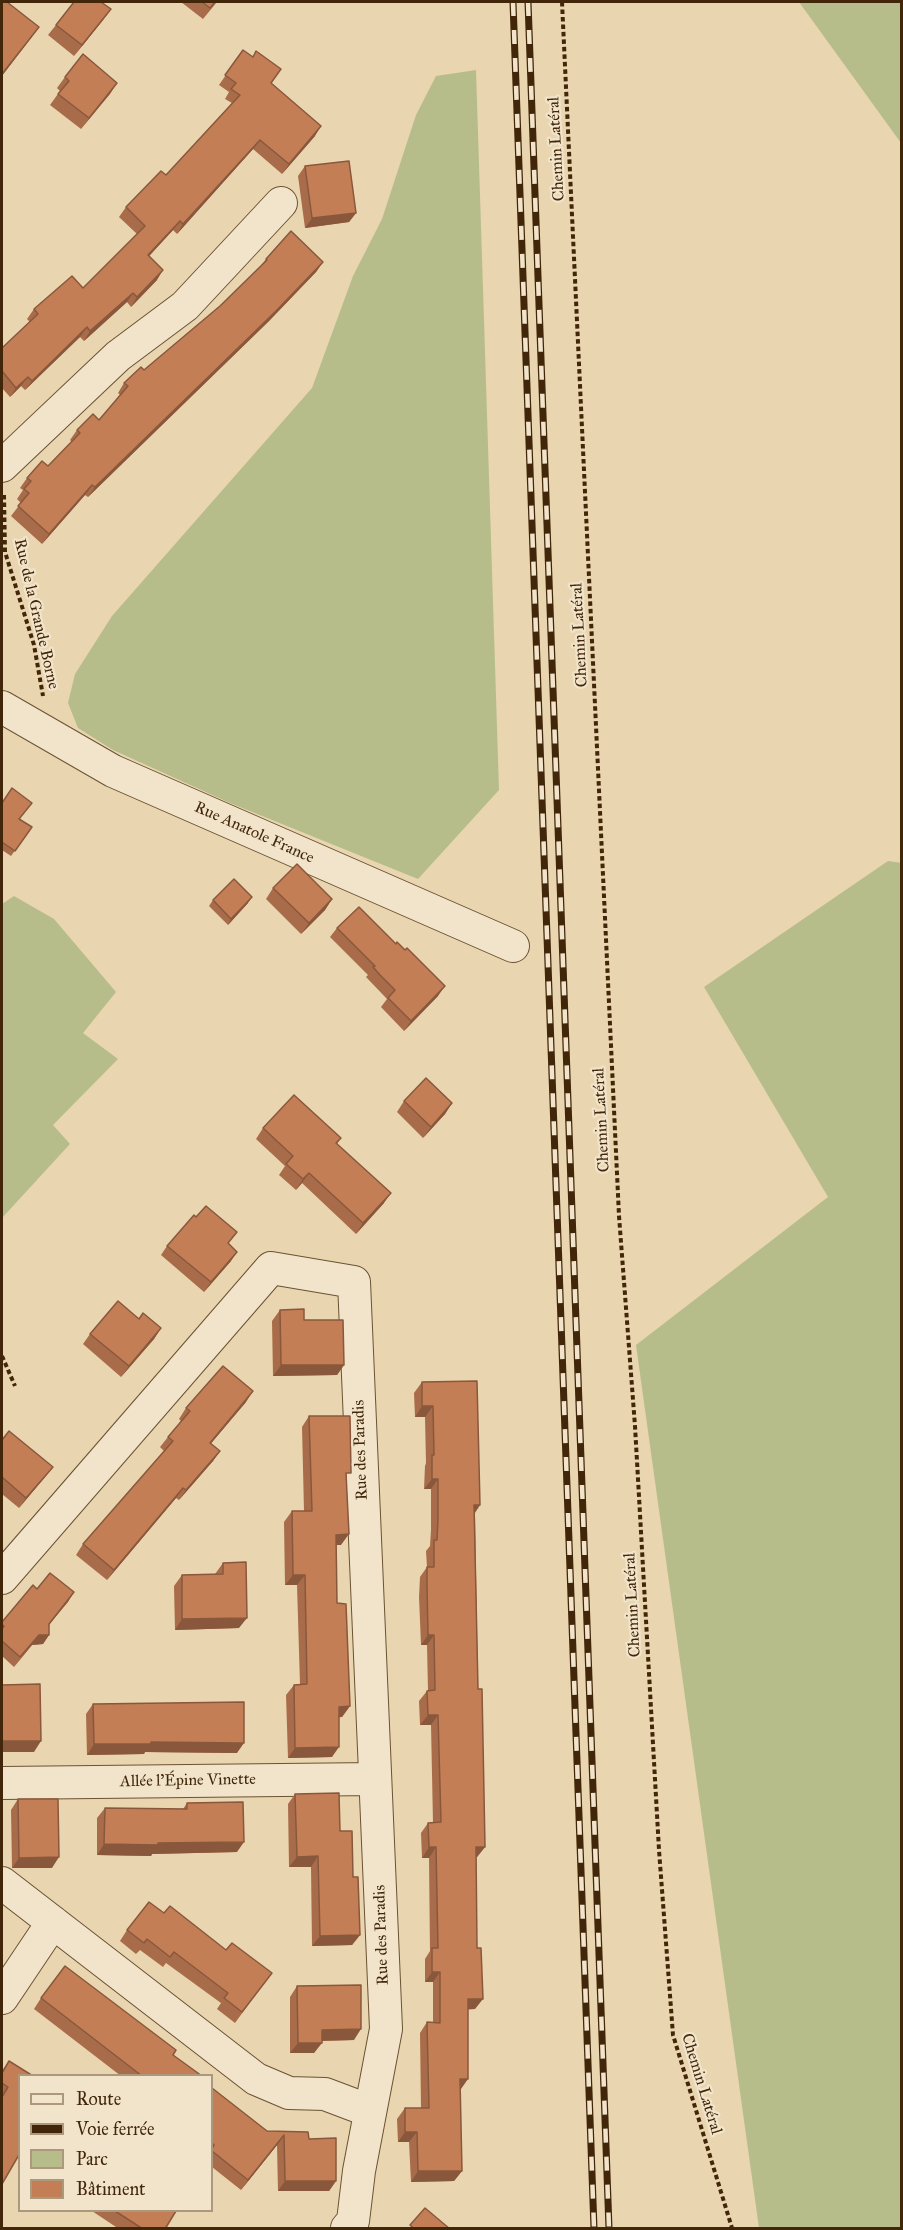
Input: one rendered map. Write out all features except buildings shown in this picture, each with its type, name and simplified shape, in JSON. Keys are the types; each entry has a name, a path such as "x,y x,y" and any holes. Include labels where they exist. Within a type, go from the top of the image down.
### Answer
{"street":[{"path":"2,464 118,356 185,306 280,203"},
{"name":"Rue Anatole France","path":"2,707 113,771 513,946"},
{"name":"Rue des Paradis","path":"2,1578 271,1268 354,1282 386,2029 352,2221 347,2229"},
{"name":"Allée l'Épine Vinette","path":"2,1783 375,1779"},
{"path":"2,1883 256,2079 289,2092 325,2094 370,2111"},
{"path":"2,1998 53,1922"}],"path":[{"name":"Chemin Latéral","path":"562,2 619,1216 635,1426 658,1838 673,2034 732,2229"},
{"name":"Rue de la Grande Borne","path":"2,464 6,552 34,645 50,735"},
{"path":"2,1356 15,1386"}],"green space":[{"path":"799,2 901,2 901,143"},
{"path":"476,70 499,790 418,879 230,803 113,750 78,728 68,703 75,674 112,616 312,388 353,276 382,219 416,115 436,76"},
{"path":"888,861 902,863 901,2228 759,2228 636,1345 828,1197 704,987"},
{"path":"14,896 54,919 116,992 83,1033 118,1059 53,1125 70,1144 2,1218 2,904"}],"railway":[{"path":"513,2 594,2228"},
{"path":"528,2 609,2228"}]}
